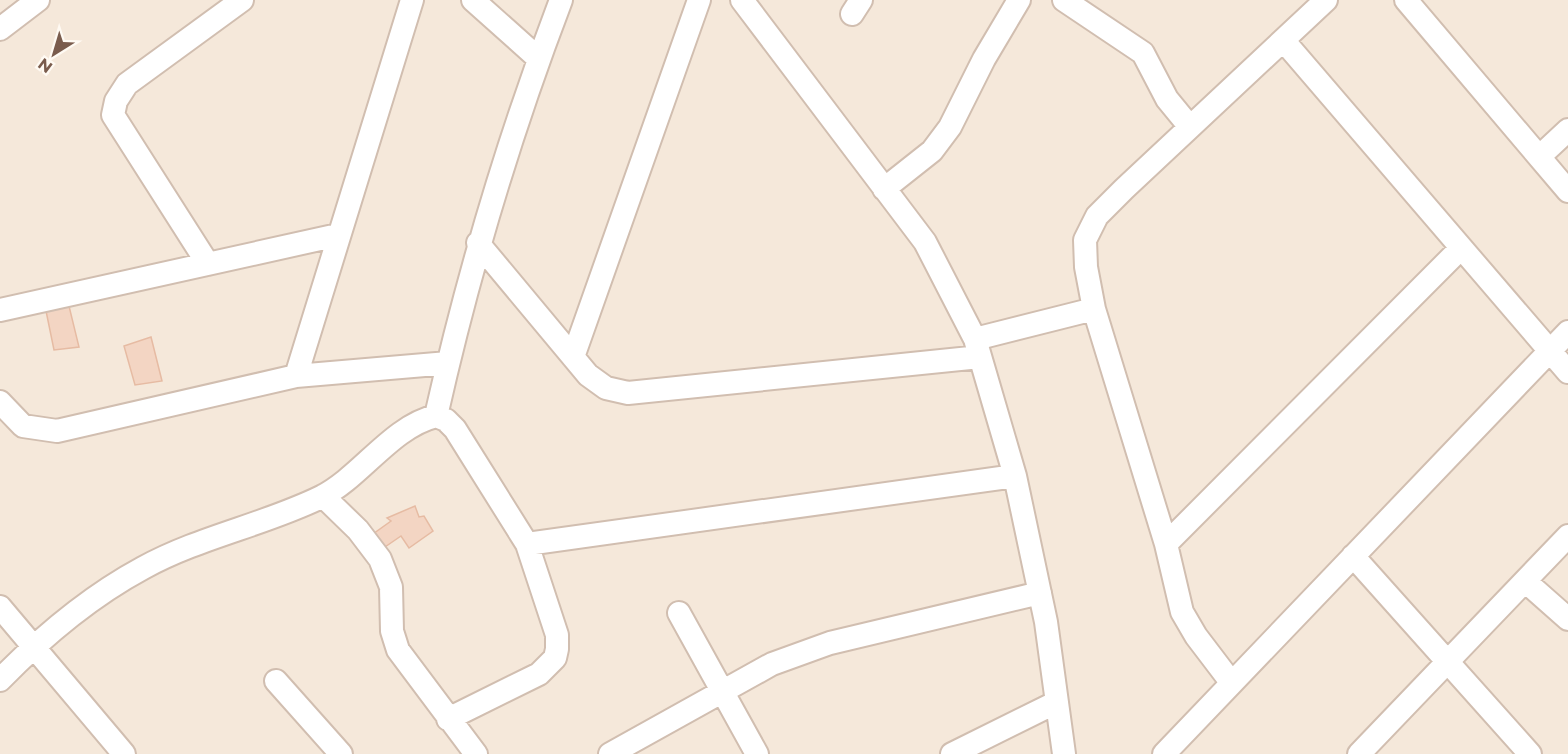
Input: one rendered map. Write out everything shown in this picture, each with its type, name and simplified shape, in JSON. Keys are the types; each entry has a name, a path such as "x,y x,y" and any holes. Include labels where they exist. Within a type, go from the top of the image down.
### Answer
{"street":[{"path":"0,29 38,0"},
{"path":"208,264 113,115 116,101 128,84 242,0"},
{"path":"296,376 412,0"},
{"path":"474,0 539,59"},
{"path":"436,416 478,243 561,0"},
{"path":"573,357 699,0"},
{"path":"742,0 925,243 978,348 1015,476 1040,593 1064,754"},
{"path":"884,189 932,151 950,127 984,59 1019,0"},
{"path":"1064,0 1143,53 1163,93 1190,127"},
{"path":"1231,682 1196,636 1182,612 1166,544 1094,309 1086,267 1085,240 1097,216 1326,0"},
{"path":"1406,0 1568,191"},
{"path":"1283,40 1568,372"},
{"path":"1539,157 1568,130"},
{"path":"0,310 338,235"},
{"path":"478,243 588,375 606,388 628,393 978,348 1094,309"},
{"path":"1166,544 1461,248"},
{"path":"1164,754 1568,332"},
{"path":"0,402 23,426 57,431 296,376 448,363"},
{"path":"0,680 33,646 113,586 144,567 323,496 409,429 436,416 446,420 455,429 527,544 557,635 555,658 539,674 448,719"},
{"path":"527,544 1015,476"},
{"path":"323,496 358,530 380,559 391,587 392,631 398,650 476,754"},
{"path":"1359,754 1449,663 1568,536"},
{"path":"1353,556 1530,754"},
{"path":"1525,581 1568,619"},
{"path":"610,754 723,689 772,664 830,643 1040,593"},
{"path":"0,607 124,754"},
{"path":"679,613 757,754"},
{"path":"276,681 341,754"},
{"path":"952,754 1057,702"}],"shaded area":[{"path":"0,0 1568,0 1568,754 0,754"}],"building":[{"path":"68,302 79,347 54,350 45,306"},
{"path":"151,337 162,381 135,385 124,346"},
{"path":"415,506 419,517 424,516 433,531 409,548 401,536 382,549 373,534 391,521 387,518"}]}
